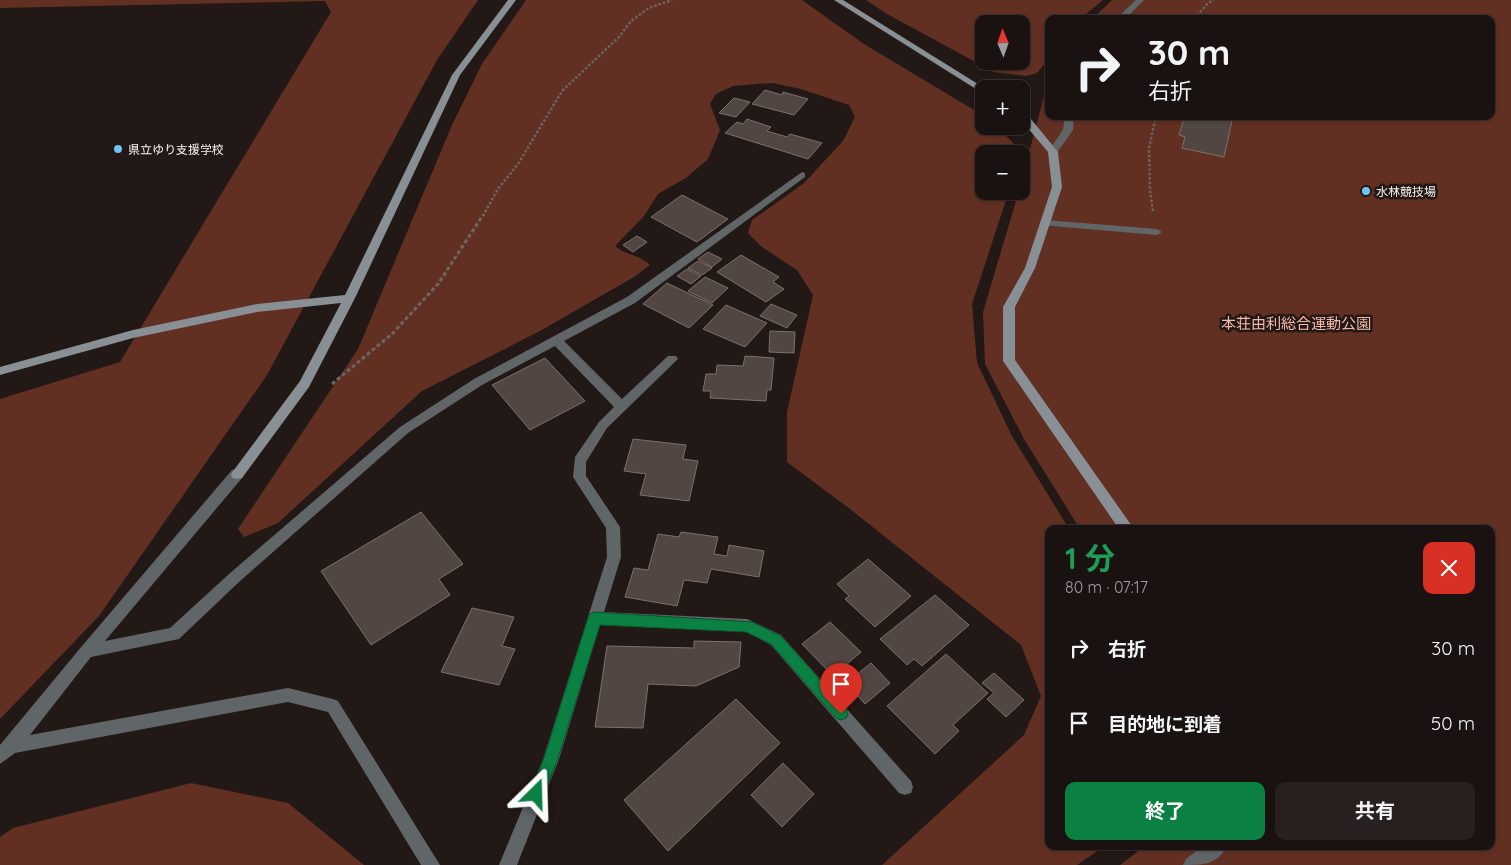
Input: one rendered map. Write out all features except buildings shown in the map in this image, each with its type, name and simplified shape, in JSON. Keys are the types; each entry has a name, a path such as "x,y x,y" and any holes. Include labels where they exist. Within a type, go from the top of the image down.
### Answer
{"street":[{"path":"6,751 87,651 237,474 305,384 349,298 456,75 512,0"},
{"path":"838,0 975,85"},
{"path":"1124,15 1140,0"},
{"path":"1053,152 1068,130 1069,120"},
{"path":"1030,123 1053,152 1057,187 1030,268 1009,307 1009,361 1124,525"},
{"path":"87,651 174,634 234,578 404,430 478,382 630,300 802,175"},
{"path":"1045,223 1157,232"},
{"path":"0,371 133,334 257,308 349,298"},
{"path":"556,340 622,408"},
{"path":"508,865 551,758 614,557 613,527 579,477 580,461 603,426 672,359"},
{"path":"595,618 747,626 776,640 905,788"},
{"path":"6,751 288,695 333,706 431,865"},
{"path":"1192,865 1213,850"}],"path":[{"path":"326,390 393,332 438,284 475,230 498,189 518,164 562,91 619,37 631,21 649,8 672,0"},
{"path":"1198,15 1208,3 1214,0"},
{"path":"1155,120 1149,148 1150,190 1157,232"}],"green space":[{"path":"0,0 478,0 437,60 267,375 99,616 0,719 0,399 120,362 331,12 325,1 0,8"},
{"path":"526,0 802,0 864,44 975,111 975,135 1006,135 1014,144 975,145 975,200 1006,200 972,304 977,363 1012,436 1067,525 1045,525 1045,850 1099,850 1077,865 882,865 1024,735 1041,696 1021,645 850,509 787,462 787,412 813,295 797,270 762,247 748,233 752,220 804,183 843,141 855,117 849,105 801,89 772,83 733,86 716,94 710,104 720,130 708,159 686,178 658,194 644,216 615,246 650,265 634,277 540,331 422,391 278,523 244,537 238,529 358,349 452,125 482,64"},
{"path":"866,0 1103,0 1085,15 1045,15 1045,63 1037,73 1026,76 990,70 1030,70 1030,15 975,15 975,62 887,14"},
{"name":"本荘由利総合運動公園","path":"1112,0 1511,0 1511,865 1120,865 1140,850 1495,850 1495,525 1078,525 1024,439 985,364 983,312 1016,200 1030,200 1030,149 1045,93 1045,120 1495,120 1495,15 1096,15"},
{"path":"191,783 288,803 364,865 0,865 0,837 13,828"}],"place":[{"name":"県立ゆり支援学校","path":"118,149"},
{"name":"水林競技場","path":"1366,191"}],"route":[{"path":"536,794 551,758 595,618 747,626 776,640 841,714"}]}
